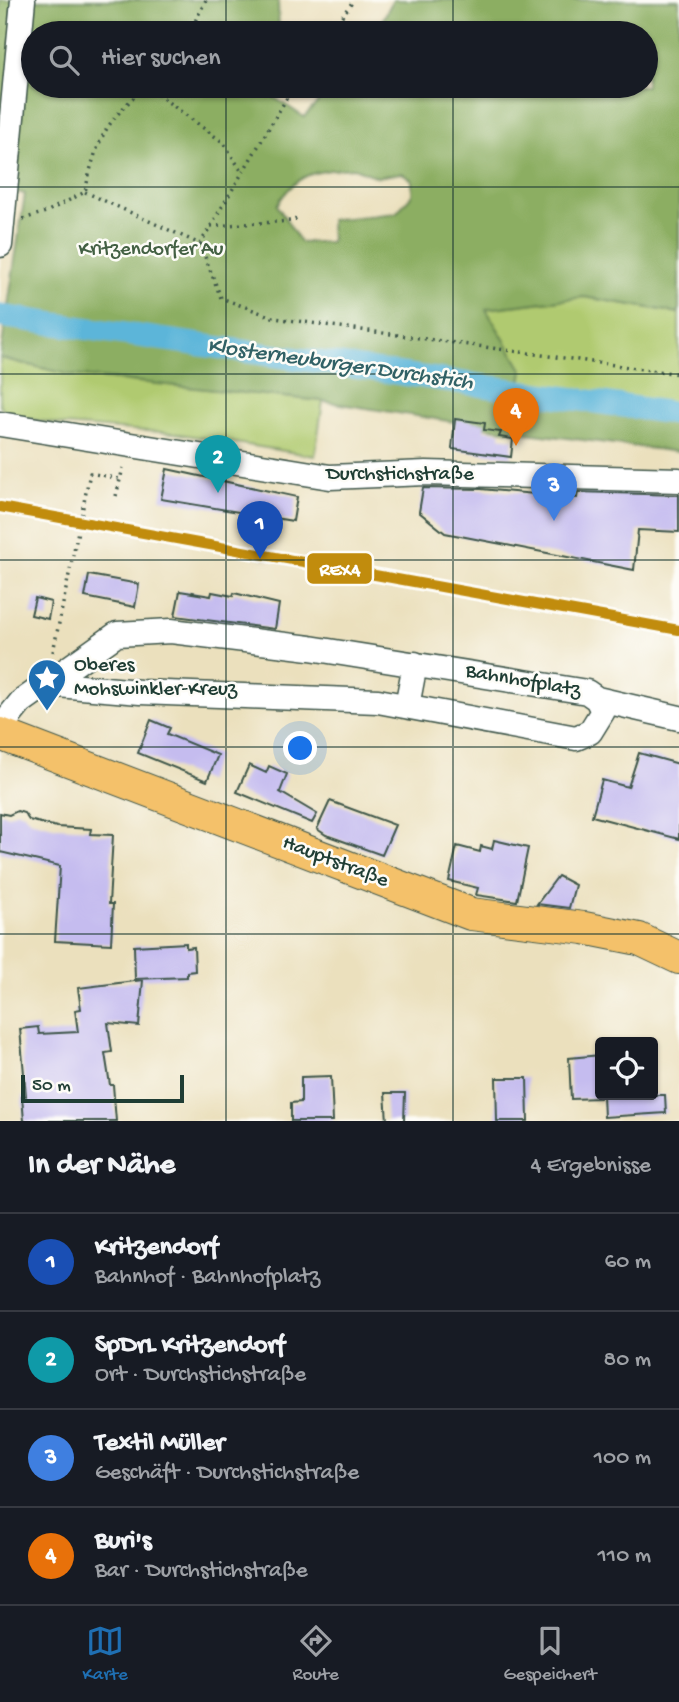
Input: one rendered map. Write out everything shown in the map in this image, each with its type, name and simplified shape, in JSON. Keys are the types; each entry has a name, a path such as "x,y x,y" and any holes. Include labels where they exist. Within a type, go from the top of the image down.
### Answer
{"main road":[{"name":"Hauptstraße","path":"0,734 471,914 584,928 639,939 679,958"}],"street":[{"path":"1,235 2,189 23,0"},
{"name":"Durchstichstraße","path":"0,424 330,477 426,473 679,480"},
{"name":"Bahnhofplatz","path":"0,728 21,702 46,684 117,634 171,631 415,664 586,692 597,699 603,711 590,732 576,738 378,701 140,692 46,684"},
{"path":"407,706 415,664"},
{"path":"597,699 679,718"}],"path":[{"path":"195,21 206,0"},
{"path":"338,21 354,0"},
{"path":"85,192 95,146 117,112 133,98"},
{"path":"164,98 194,118 224,144 242,173"},
{"path":"200,244 287,98"},
{"path":"1,235 85,192"},
{"path":"85,192 200,244 221,298 275,318 679,374"},
{"path":"211,226 291,221 301,217"},
{"path":"61,615 90,473 120,479"}],"green space":[{"name":"Kritzendorfer Au","path":"0,0 278,0 279,21 21,21 21,98 275,98 304,117 322,98 658,98 658,21 382,21 393,0 679,0 679,313 584,297 486,309 523,371 520,388 679,403 679,452 511,431 322,401 71,375 0,358 25,194 0,188","holes":["354,168 377,177 402,173 412,180 412,195 396,213 330,220 331,242 300,242 277,205 293,185 318,172"]},
{"path":"584,297 679,313 679,403 520,388 486,309"},
{"path":"0,358 71,375 323,401 315,456 174,433 63,425 8,415 0,406"}],"building":[{"path":"455,419 485,423 484,430 501,432 499,437 513,439 511,457 452,449"},
{"path":"167,469 297,497 293,521 161,499"},
{"path":"423,488 481,489 577,498 578,492 679,495 679,532 638,530 634,570 445,533 419,512"},
{"path":"89,575 139,584 135,607 85,597"},
{"path":"180,591 211,596 212,592 233,596 234,593 279,604 275,629 175,616"},
{"path":"35,598 51,602 48,619 31,615"},
{"path":"151,720 170,728 167,734 218,755 207,781 138,753"},
{"path":"639,753 679,764 679,839 592,816 602,780 628,787"},
{"path":"249,765 266,773 269,766 287,774 280,792 317,814 312,823 237,792"},
{"path":"330,801 395,825 382,855 326,835 317,829"},
{"path":"17,811 24,813 29,820 57,827 91,829 90,834 113,835 109,904 113,904 111,944 55,941 60,866 0,852 0,813 9,815"},
{"path":"494,840 528,848 517,901 476,895 478,888 449,881 457,846 480,852 481,846 492,849"},
{"path":"558,876 575,885 569,908 537,904"},
{"path":"186,943 186,948 194,947 195,971 187,972 187,977 135,979 134,946"},
{"path":"143,980 139,1026 108,1023 112,1052 105,1053 110,1085 113,1085 116,1121 24,1121 22,1096 26,1096 20,1029 38,1027 39,1034 78,1032 75,1010 81,1009 78,988"},
{"path":"595,1055 595,1098 571,1099 569,1058"},
{"path":"331,1076 333,1121 291,1121 291,1103 301,1102 301,1077"},
{"path":"496,1078 527,1078 528,1121 497,1121"},
{"path":"385,1093 405,1093 404,1121 387,1121"},
{"path":"658,1095 665,1095 666,1113 604,1117 603,1100 658,1100"}],"waterway":[{"name":"Klosterneuburger Durchstich","path":"0,316 679,414"}],"transit line":[{"name":"REX4","path":"0,507 679,630"}],"place":[{"name":"Buri's","path":"516,446"},
{"name":"SpDrL Kritzendorf","path":"218,493"},
{"name":"Textil Müller","path":"554,521"},
{"name":"Kritzendorf","path":"260,559"},
{"name":"Oberes Mohswinkler-Kreuz","path":"47,712"}]}
